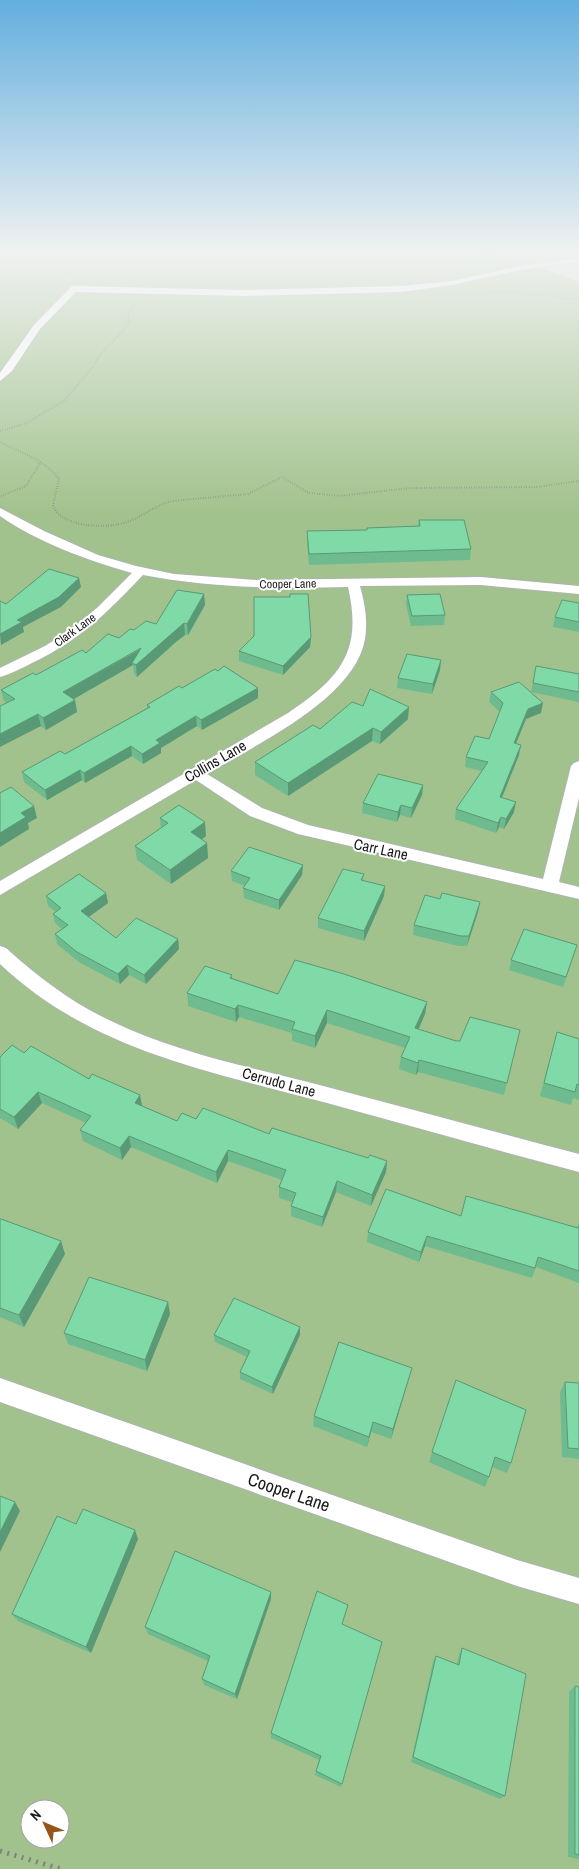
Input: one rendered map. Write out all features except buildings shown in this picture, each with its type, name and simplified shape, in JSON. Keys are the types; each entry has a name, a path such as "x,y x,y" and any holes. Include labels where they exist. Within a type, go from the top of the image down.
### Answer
{"street":[{"path":"0,378 10,369 30,339"},
{"name":"Cooper Lane","path":"3,517 73,550 113,565 182,580 229,584 502,581 579,590"},
{"name":"Clark Lane","path":"0,674 51,648 78,631 99,614 139,572"},
{"name":"Collins Lane","path":"0,890 304,708 339,678 351,660 360,632 359,614 353,583"},
{"path":"550,886 579,766"},
{"name":"Carr Lane","path":"195,773 256,812 304,830 579,892"},
{"name":"Cerrudo Lane","path":"0,953 47,993 106,1027 148,1045 233,1070 579,1163"},
{"name":"Cooper Lane","path":"0,1390 517,1573 579,1591"}],"path":[{"path":"0,431 27,423 66,400 92,368 99,356 115,339"},
{"path":"0,442 31,456 55,472 59,479 53,502 55,510 66,519 106,527 127,523 159,504 176,500 250,494 282,477 288,479 305,492 340,496 392,489 526,487 561,485 579,481"},
{"path":"0,497 26,486 40,463"},
{"path":"0,1852 61,1869"}],"green space":[{"path":"0,339 579,339 579,1869 0,1869"}]}
